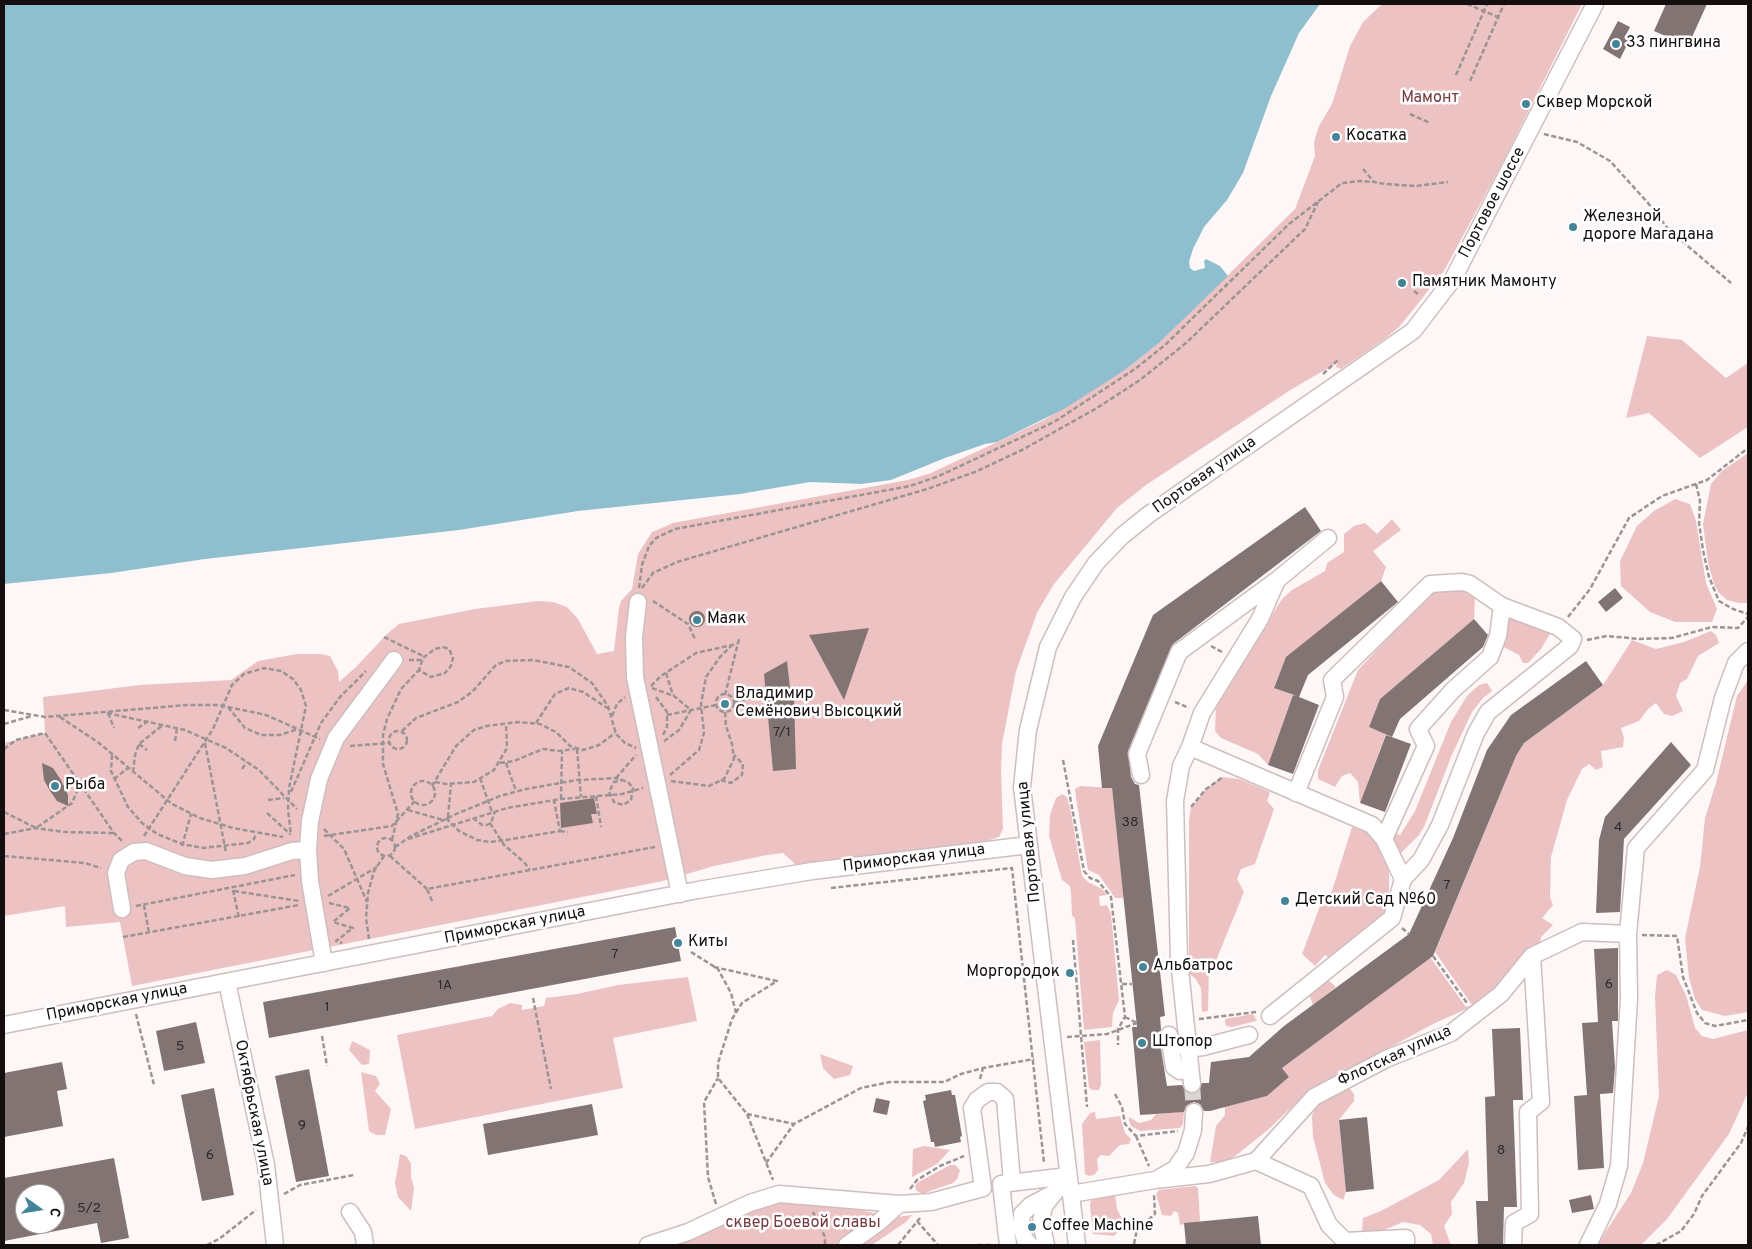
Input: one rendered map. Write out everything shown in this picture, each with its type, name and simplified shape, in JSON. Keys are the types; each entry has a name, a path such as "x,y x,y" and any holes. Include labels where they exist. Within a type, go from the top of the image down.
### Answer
{"street":[{"name":"Портовое шоссе","path":"1305,406 1413,331 1453,279 1595,4"},
{"name":"Портовая улица","path":"1077,1245 1022,787 1024,751 1048,647 1072,597 1096,564 1122,536 1305,406"},
{"path":"1141,775 1137,754 1179,652 1277,580 1328,538"},
{"path":"1169,1035 1174,1067 1191,1077 1179,960 1176,826 1177,783 1181,766 1202,713 1234,658 1260,619 1277,580"},
{"path":"1276,1012 1392,918 1403,879 1421,860 1440,824 1476,733 1488,712 1570,646 1573,639 1558,627 1490,600 1470,584 1462,582 1430,584 1332,680 1335,697 1296,793"},
{"path":"638,598 634,637 635,677 680,894"},
{"path":"1384,839 1426,746 1418,729 1453,690 1490,657 1498,636 1502,606"},
{"path":"1588,1245 1608,1204 1619,1166 1629,998 1628,934 1636,848 1704,770 1723,698 1736,663 1748,652"},
{"path":"324,963 304,844 325,762 346,724 394,660"},
{"path":"1190,746 1372,825 1384,839 1403,879"},
{"path":"122,909 116,873 122,860 134,852 146,851 177,863 203,870 225,869 294,851 304,844"},
{"name":"Приморская улица","path":"4,1025 680,894 812,871 1029,845"},
{"name":"Флотская улица","path":"1256,1160 1314,1097 1386,1059 1450,1033 1501,994 1532,956 1582,932 1628,934"},
{"path":"1513,1245 1514,1223 1530,1214 1528,1112 1541,1102 1532,956"},
{"name":"Октябрьская улица","path":"227,982 266,1165 275,1245"},
{"path":"1187,1049 1203,1047 1249,1034"},
{"path":"983,1188 972,1108 982,1095 998,1092 1005,1099 1008,1245"},
{"path":"1155,1180 1171,1172 1179,1165 1188,1147 1193,1130 1194,1112"},
{"path":"1071,1194 1155,1180 1209,1174 1256,1160 1311,1186 1330,1225 1345,1241 1406,1238 1406,1245"},
{"path":"648,1245 688,1232 750,1203 779,1194 899,1204 931,1202 1007,1183 1068,1176"},
{"path":"1046,1245 1041,1222 1044,1206 1068,1176"},
{"path":"1030,1245 1025,1240 1020,1225 1022,1214 1031,1205 1052,1194"},
{"path":"847,1245 878,1223 899,1204"},
{"path":"350,1212 363,1232 365,1245"}],"path":[{"path":"1467,4 1498,17"},
{"path":"1456,75 1487,4"},
{"path":"1470,81 1504,4"},
{"path":"1410,114 1430,123"},
{"path":"1531,131 1577,142 1610,161 1669,230 1731,282"},
{"path":"1363,169 1374,182"},
{"path":"638,598 642,565 646,553 656,538 675,529 910,486 939,476 1054,422 1135,369 1164,345 1289,224 1342,183 1360,181 1416,186 1448,182"},
{"path":"638,598 649,576 660,568 958,479 1022,450 1097,408 1140,380 1186,343 1305,229 1318,201"},
{"path":"1414,291 1418,294"},
{"path":"1558,627 1571,614 1590,589 1629,518 1662,496 1707,480 1748,448"},
{"path":"1573,639 1589,640 1607,636 1640,639 1672,638 1712,627 1738,628 1748,615 1719,601 1709,577 1699,523 1700,501 1696,484"},
{"path":"638,598 681,618 688,624 695,639"},
{"path":"384,637 425,656"},
{"path":"725,694 731,697 733,702 731,710 725,712 720,711 716,705 718,698 725,694 739,639"},
{"path":"1196,639 1234,658"},
{"path":"733,644 709,671 704,688 702,708 704,726 699,750 666,780 709,786 721,780 732,765 734,755"},
{"path":"691,710 674,696 660,690 648,689 666,673 696,654 737,644"},
{"path":"395,847 392,840 398,814 383,764 382,744 387,719 395,700 409,678 418,670 425,656 444,647 452,653 452,662 448,670 439,676 428,676 418,670"},
{"path":"402,731 407,738 405,746 396,749 390,742 393,732 402,731 416,718 458,702 472,692 496,665 520,659 552,663 579,672 592,683 609,708 615,733 624,743 640,748 631,762 616,778"},
{"path":"4,749 16,740 45,733 114,833 134,852 206,740 224,706 229,690 244,674 264,668 281,671 298,684 304,697 305,714 299,730 292,769 289,803 291,836"},
{"path":"666,673 674,696"},
{"path":"536,724 555,694 569,688 583,692 609,708"},
{"path":"612,716 617,704 631,694"},
{"path":"650,694 662,704 667,715 667,727 658,742 663,742 679,730 691,710"},
{"path":"1160,695 1202,713"},
{"path":"733,702 752,698"},
{"path":"4,710 45,718 186,705 224,706 266,715 325,741"},
{"path":"667,715 716,705"},
{"path":"228,707 245,728 261,735 280,736 299,730"},
{"path":"103,712 177,728 206,740 248,762 259,770 289,803 304,814"},
{"path":"721,780 731,783 742,775 742,764 734,755 726,726 725,712"},
{"path":"108,713 114,728"},
{"path":"4,724 33,716"},
{"path":"58,716 79,728 167,800 191,814 221,825 257,834 291,836"},
{"path":"138,728 148,721"},
{"path":"435,782 451,784 474,782 490,774 500,763 507,748 506,723"},
{"path":"432,786 456,746 464,738 487,726 506,723 536,724 548,727 576,749 580,797"},
{"path":"133,772 135,755 139,744 163,725"},
{"path":"175,741 177,728"},
{"path":"500,763 506,763 543,749 562,751 593,748 615,733"},
{"path":"206,740 226,855"},
{"path":"348,746 390,742"},
{"path":"139,744 147,750"},
{"path":"561,799 562,751"},
{"path":"112,754 111,771 114,779 128,807 148,829 182,844 203,848 252,842 257,834"},
{"path":"1063,760 1084,871 1098,881 1111,897 1125,1017 1118,1029 1118,1045"},
{"path":"242,769 248,762"},
{"path":"506,763 516,792"},
{"path":"114,779 128,768"},
{"path":"1176,826 1206,789 1222,777 1248,772"},
{"path":"480,778 494,812 490,823"},
{"path":"390,856 395,847 445,818 488,800 516,792 579,780 616,778 623,780 630,784 634,792 631,800 623,805 614,802 609,794 612,784 623,780"},
{"path":"424,782 432,786 435,795 431,802 424,805 415,801 412,793 417,784 424,782"},
{"path":"4,834 36,828 72,803 80,784"},
{"path":"445,818 451,784"},
{"path":"406,840 494,812 561,799 634,792 649,785"},
{"path":"596,796 601,827"},
{"path":"268,800 284,798"},
{"path":"554,800 560,831"},
{"path":"324,836 384,829 397,824 415,801"},
{"path":"408,810 445,818 452,825 477,840 502,841 560,831 568,832"},
{"path":"4,812 36,828 64,832 114,833"},
{"path":"266,813 291,836 304,844"},
{"path":"177,863 191,814"},
{"path":"473,818 482,825 490,823"},
{"path":"490,823 507,848 524,862 530,870"},
{"path":"320,826 344,850 367,902"},
{"path":"392,840 384,839 378,844 379,853 384,856 390,856 427,889 432,901"},
{"path":"427,889 661,846"},
{"path":"4,856 85,863 116,873"},
{"path":"369,943 367,902 371,880 384,856"},
{"path":"122,909 298,875 297,867"},
{"path":"347,944 336,941 353,928 333,922 350,908 324,900 377,867"},
{"path":"831,888 1012,868 1046,1179"},
{"path":"232,880 238,917"},
{"path":"123,937 295,906 303,901 233,889"},
{"path":"144,905 149,932"},
{"path":"1628,934 1677,936 1683,977 1697,1013 1705,1023 1715,1026 1748,1020"},
{"path":"1073,940 1082,1036 1086,1107"},
{"path":"691,952 718,969 731,993 736,1013"},
{"path":"1432,956 1466,1001"},
{"path":"714,967 777,981 742,1003 736,1013 718,1063 718,1078 704,1102 708,1176 721,1217"},
{"path":"1122,984 1132,984"},
{"path":"533,998 551,1089"},
{"path":"1198,1019 1276,1012"},
{"path":"1082,1036 1107,1034 1136,1023 1125,1017"},
{"path":"137,1018 154,1085"},
{"path":"322,1036 327,1066"},
{"path":"766,1163 794,1124 860,1088 890,1082 944,1082 976,1070 1034,1059"},
{"path":"718,1078 747,1114 779,1194"},
{"path":"1115,1094 1122,1107 1125,1124 1136,1136 1155,1180 1156,1214 1137,1229 1134,1244"},
{"path":"747,1114 794,1124"},
{"path":"1656,1245 1681,1231 1694,1214 1702,1196 1741,1143 1748,1127"},
{"path":"1136,1136 1193,1130"},
{"path":"899,1204 917,1180 940,1166 977,1151"},
{"path":"207,1245 219,1239 270,1199 300,1185 354,1175"},
{"path":"898,1245 931,1202"},
{"path":"811,1210 817,1217 825,1237 825,1245"},
{"path":"917,1221 938,1245"},
{"path":"978,1245 1002,1245"}],"green space":[{"name":"Мамонт","path":"1382,4 1582,4 1504,160 1444,271 1400,326 1341,369 1336,367 1337,363 1292,389 1146,485 1117,508 1054,584 1037,613 1016,671 1002,744 1003,829 999,837 983,842 805,865 795,864 783,853 767,855 714,866 663,881 132,986 120,922 66,927 65,906 4,916 4,743 45,733 43,697 140,685 231,680 258,661 297,654 330,656 338,671 339,682 399,624 475,609 538,601 553,602 567,607 578,619 597,654 614,651 621,601 632,589 638,554 652,532 673,523 908,480 931,473 1044,420 1125,370 1159,343 1295,209 1315,156 1314,142 1319,126 1332,104 1350,46 1363,22"},
{"path":"1647,336 1682,340 1726,378 1748,363 1748,427 1700,458 1649,413 1626,418"},
{"path":"1748,453 1748,603 1739,603 1727,600 1719,593 1714,584 1708,563 1703,524 1711,484 1722,471"},
{"path":"1675,499 1690,504 1696,521 1706,583 1717,609 1712,622 1675,622 1650,612 1621,586 1620,561 1637,526 1654,511"},
{"path":"1392,519 1401,530 1373,551 1386,567 1381,581 1286,658 1274,687 1293,695 1268,765 1258,754 1221,738 1215,731 1216,704 1282,599 1292,590 1325,571 1327,563 1344,552 1344,534 1354,526 1365,523 1377,534"},
{"path":"1460,588 1475,595 1474,619 1380,699 1369,727 1386,734 1360,803 1358,782 1350,773 1342,776 1335,787 1318,779 1318,770 1358,670 1433,590"},
{"path":"1511,616 1551,632 1541,649 1528,663 1523,663 1519,655 1500,645 1507,617"},
{"path":"1711,631 1716,635 1719,643 1698,656 1687,679 1680,683 1676,696 1683,711 1672,716 1664,714 1656,703 1648,709 1639,721 1621,728 1624,738 1623,747 1601,751 1603,767 1596,770 1589,764 1582,769 1567,800 1551,857 1550,897 1553,905 1542,918 1553,925 1541,937 1540,943 1484,1001 1431,1025 1305,1094 1269,1129 1239,1153 1226,1162 1210,1162 1216,1126 1225,1115 1225,1107 1267,1096 1289,1077 1282,1068 1430,957 1466,1007 1472,1005 1435,952 1516,756 1524,743 1603,685 1632,640 1656,649 1684,642"},
{"path":"1748,680 1748,1012 1725,1016 1702,1010 1695,999 1689,978 1685,938 1700,867 1705,818 1716,783 1737,696"},
{"path":"1487,683 1492,691 1483,698 1472,712 1451,757 1424,827 1419,835 1399,855 1391,839 1393,833 1400,835 1415,811 1451,722 1467,696 1479,685"},
{"path":"1222,777 1239,779 1270,792 1267,801 1274,809 1255,864 1241,869 1237,879 1244,892 1213,968 1209,963 1208,1011 1202,1012 1201,988 1195,978 1189,974 1189,820 1191,808 1206,789"},
{"path":"1080,786 1112,788 1124,898 1115,898 1099,875 1088,870 1075,789"},
{"path":"1062,794 1067,797 1071,812 1082,876 1088,882 1102,889 1107,895 1099,896 1100,906 1107,905 1111,914 1119,1000 1113,1013 1112,1027 1084,1030 1075,918 1072,916 1070,886 1062,880 1049,836 1050,815 1056,798"},
{"path":"1352,827 1371,834 1389,861 1389,908 1352,946 1331,959 1325,955 1315,966 1302,954 1323,898 1332,891"},
{"path":"1667,970 1676,975 1686,995 1695,1028 1702,1036 1713,1039 1748,1030 1748,1092 1729,1134 1667,1219 1641,1245 1597,1245 1631,1193 1643,1163 1659,1096 1655,997 1657,975"},
{"path":"688,977 697,1021 613,1038 623,1088 415,1129 397,1035 492,1016 498,1009 510,1003 522,1005 522,1010 544,1006 546,998 577,994 618,985"},
{"path":"1328,980 1336,987 1313,1005 1310,997 1312,990"},
{"path":"1253,1014 1257,1021 1232,1027 1226,1026 1225,1019"},
{"path":"1100,1040 1101,1084 1099,1090 1092,1090 1089,1088 1084,1042"},
{"path":"352,1041 370,1050 369,1064 362,1065 349,1050"},
{"path":"820,1054 853,1066 850,1075 834,1079 823,1068"},
{"path":"361,1072 376,1076 380,1084 375,1091 391,1109 385,1135 376,1135 369,1131"},
{"path":"1347,1085 1354,1094 1354,1101 1339,1120 1346,1192 1343,1200 1334,1195 1325,1183 1313,1137 1312,1116 1317,1102"},
{"path":"1095,1112 1096,1119 1120,1116 1125,1133 1131,1139 1129,1144 1120,1145 1109,1156 1101,1155 1097,1159 1098,1170 1094,1175 1089,1176 1085,1174 1082,1124 1090,1113"},
{"path":"1184,1112 1183,1124 1180,1128 1140,1131 1131,1126 1129,1121 1129,1117 1139,1123 1151,1120 1156,1114"},
{"path":"924,1146 950,1150 937,1164 912,1177 913,1149"},
{"path":"1468,1149 1469,1163 1464,1183 1451,1202 1452,1214 1444,1226 1451,1245 1433,1245 1431,1234 1420,1225 1403,1222 1384,1230 1362,1231 1363,1218 1381,1211 1439,1180"},
{"path":"400,1154 406,1156 411,1163 411,1177 414,1188 411,1211 398,1197 395,1183"},
{"path":"950,1165 955,1165 960,1170 957,1179 953,1183 922,1194 917,1191 915,1187 917,1183"},
{"path":"1195,1186 1198,1188 1200,1221 1180,1225 1178,1213 1174,1211 1171,1216 1162,1215 1156,1194 1159,1190"},
{"path":"1115,1193 1117,1209 1122,1219 1120,1229 1114,1236 1093,1234 1090,1205 1092,1195"},
{"name":"сквер Боевой славы","path":"782,1201 837,1205 879,1214 842,1245 678,1245 737,1217"},
{"path":"912,1215 906,1222 872,1245 859,1245 897,1217"}],"water":[{"path":"4,4 1320,4 1299,33 1271,96 1243,173 1227,200 1204,227 1193,249 1189,262 1190,268 1194,271 1205,268 1204,261 1206,259 1220,266 1228,276 1159,343 1125,370 1064,409 997,442 985,444 945,458 891,480 861,484 810,482 740,494 578,511 459,530 205,559 111,573 4,584"}],"building":[{"path":"1666,4 1707,4 1688,46 1654,31"},
{"name":"33 пингвина","path":"1618,21 1630,27 1625,37 1630,39 1620,59 1603,49"},
{"path":"1305,507 1321,531 1173,644 1128,751 1131,777 1135,784 1139,785 1165,1016 1160,1017 1161,1029 1159,1037 1167,1086 1182,1085 1188,1093 1197,1092 1202,1083 1209,1083 1211,1062 1249,1057 1284,1026 1409,934 1453,838 1487,750 1511,715 1586,661 1603,685 1524,743 1516,756 1433,956 1282,1068 1289,1077 1267,1096 1210,1111 1204,1111 1200,1104 1194,1102 1186,1106 1184,1112 1140,1115 1132,1027 1137,1027 1112,788 1102,788 1098,746 1153,615"},
{"path":"1381,581 1398,602 1308,675 1299,697 1319,705 1293,774 1268,765 1293,695 1297,696 1274,688 1286,657"},
{"path":"1615,588 1623,598 1606,612 1598,602"},
{"name":"Маяк","path":"697,611 703,613 705,619 703,625 697,627 691,625 689,619 691,613"},
{"path":"1474,619 1488,635 1483,647 1400,719 1392,737 1369,727 1380,699"},
{"path":"869,628 844,700 809,635"},
{"name":"Маяк","path":"787,661 791,697 794,697 796,769 773,771 764,674"},
{"path":"1386,735 1411,744 1385,812 1360,803"},
{"path":"1671,742 1691,765 1624,839 1620,912 1596,913 1599,840 1605,817"},
{"name":"Рыба","path":"42,763 53,768 61,780 68,795 68,806 57,801 50,791 44,780"},
{"path":"594,798 597,814 591,814 593,823 561,828 560,803"},
{"path":"675,927 681,961 269,1038 263,1002"},
{"path":"1618,948 1618,1021 1612,1021 1615,1067 1613,1093 1600,1094 1604,1168 1578,1170 1574,1096 1587,1095 1582,1023 1598,1022 1594,949"},
{"path":"196,1022 205,1063 164,1071 156,1031"},
{"path":"1520,1028 1523,1100 1513,1100 1517,1207 1504,1207 1503,1245 1478,1245 1476,1201 1488,1201 1485,1097 1495,1096 1492,1029"},
{"path":"62,1062 67,1089 57,1091 63,1126 4,1137 4,1073"},
{"path":"309,1069 329,1176 296,1182 275,1076"},
{"path":"214,1088 234,1195 202,1201 181,1095"},
{"path":"951,1090 952,1095 955,1095 962,1136 960,1137 961,1142 935,1147 934,1142 931,1142 923,1101 926,1100 925,1095"},
{"path":"876,1098 890,1101 887,1115 873,1112"},
{"path":"592,1104 598,1135 488,1155 483,1124"},
{"path":"1367,1117 1374,1189 1346,1192 1339,1120"},
{"path":"114,1158 129,1238 101,1243 97,1223 65,1229 65,1184 15,1184 15,1234 40,1234 4,1241 4,1178"},
{"path":"1591,1195 1594,1209 1572,1213 1569,1200"},
{"path":"1258,1216 1261,1245 1186,1245 1184,1223"}],"tunnel":[{"path":"1192,1084 1194,1112"}],"place":[{"name":"33 пингвина","path":"1616,44"},
{"name":"Сквер Морской","path":"1526,104"},
{"name":"Косатка","path":"1336,137"},
{"name":"Железной дороге Магадана","path":"1573,227"},
{"name":"Памятник Мамонту","path":"1402,283"},
{"name":"Маяк","path":"697,620"},
{"name":"Владимир Семёнович Высоцкий","path":"725,704"},
{"name":"Рыба","path":"55,786"},
{"name":"Детский Сад №60","path":"1285,901"},
{"name":"Киты","path":"678,943"},
{"name":"Альбатрос","path":"1143,967"},
{"name":"Моргородок","path":"1070,973"},
{"name":"Штопор","path":"1142,1043"},
{"name":"Coffee Machine","path":"1032,1227"}]}
